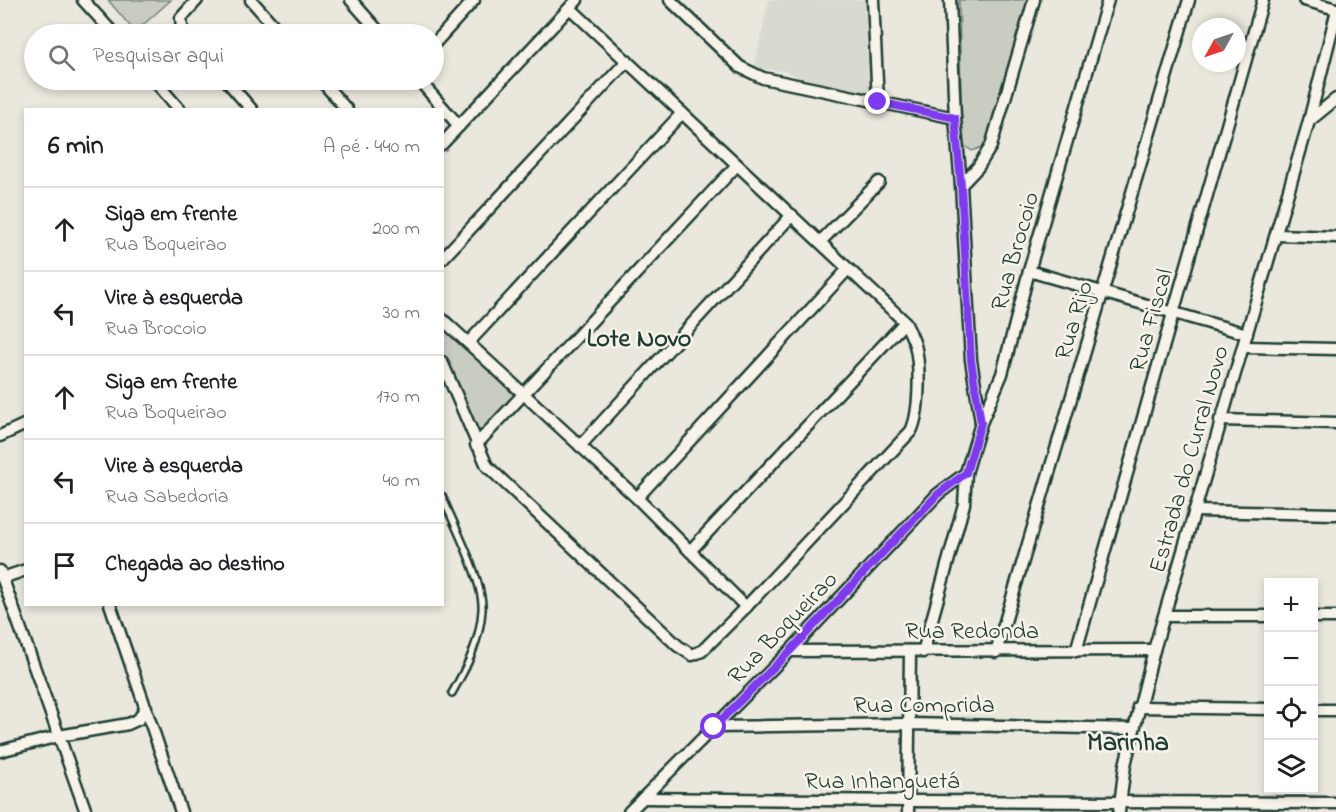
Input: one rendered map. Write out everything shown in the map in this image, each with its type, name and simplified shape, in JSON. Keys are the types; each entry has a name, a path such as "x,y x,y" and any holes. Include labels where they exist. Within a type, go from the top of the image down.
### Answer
{"street":[{"path":"83,0 105,24"},
{"path":"182,24 181,18 197,0"},
{"path":"251,0 272,24"},
{"path":"351,0 372,24"},
{"path":"670,0 740,68 763,78 955,118"},
{"path":"873,0 878,102"},
{"path":"950,0 955,118 971,360 981,423"},
{"path":"961,185 978,167 991,146 1034,0"},
{"name":"Rua Brocoio","path":"923,652 964,504 966,473 981,423 1002,374 1029,271 1108,0"},
{"name":"Rua Rijo","path":"996,651 1189,0"},
{"name":"Rua Fiscal","path":"1076,651 1263,0"},
{"path":"1304,0 1336,9"},
{"path":"444,31 466,3"},
{"path":"444,142 574,4 627,61 905,322 917,351 918,407 916,422 911,430 746,607 702,651 692,655 686,652 495,475 482,459 444,367"},
{"name":"Estrada do Curral Novo","path":"1120,806 1138,707 1220,420 1277,235 1336,14"},
{"path":"444,257 627,61"},
{"path":"163,90 178,108"},
{"path":"235,90 250,108"},
{"path":"330,90 345,108"},
{"path":"428,90 443,108"},
{"path":"1309,122 1336,99"},
{"path":"444,109 459,126"},
{"path":"469,342 682,113"},
{"path":"476,445 737,165"},
{"path":"820,242 879,182"},
{"path":"580,446 792,215"},
{"path":"1277,235 1336,237"},
{"path":"637,498 848,269"},
{"path":"1029,271 1247,334"},
{"path":"444,321 637,498 746,607"},
{"path":"690,551 905,322"},
{"path":"1243,347 1336,349"},
{"path":"1220,420 1336,423"},
{"path":"0,436 24,425"},
{"name":"Rua Boqueirao","path":"629,812 790,651 938,494 966,473"},
{"path":"1194,511 1336,514"},
{"path":"24,570 1,575 86,812"},
{"path":"111,606 182,812"},
{"path":"1164,616 1264,616"},
{"path":"1318,616 1336,617"},
{"name":"Rua Redonda","path":"790,651 1154,650"},
{"path":"908,807 910,652"},
{"path":"0,751 59,736 128,724 139,719 146,707"},
{"path":"1138,707 1264,709"},
{"path":"1318,710 1336,710"},
{"name":"Rua Comprida","path":"714,727 910,724 1133,729"},
{"name":"Rua Inhanguetá","path":"643,798 908,807 1336,803"}],"lane":[{"path":"444,501 479,586 482,609 479,634 469,662 452,693"}],"shaded area":[{"path":"108,0 171,0 144,24 128,24"},
{"path":"769,0 865,0 870,87 864,92 801,79 788,72 754,67"},
{"path":"959,0 1033,0 985,146 972,151 962,144"},
{"path":"444,330 513,394 513,398 483,431 477,432 444,362"}],"district":[{"name":"Lote Novo","path":"639,337"},
{"name":"Marinha","path":"1128,741"}],"route":[{"path":"714,727 790,651 938,494 966,473 981,423 971,360 955,118 878,102"}]}
